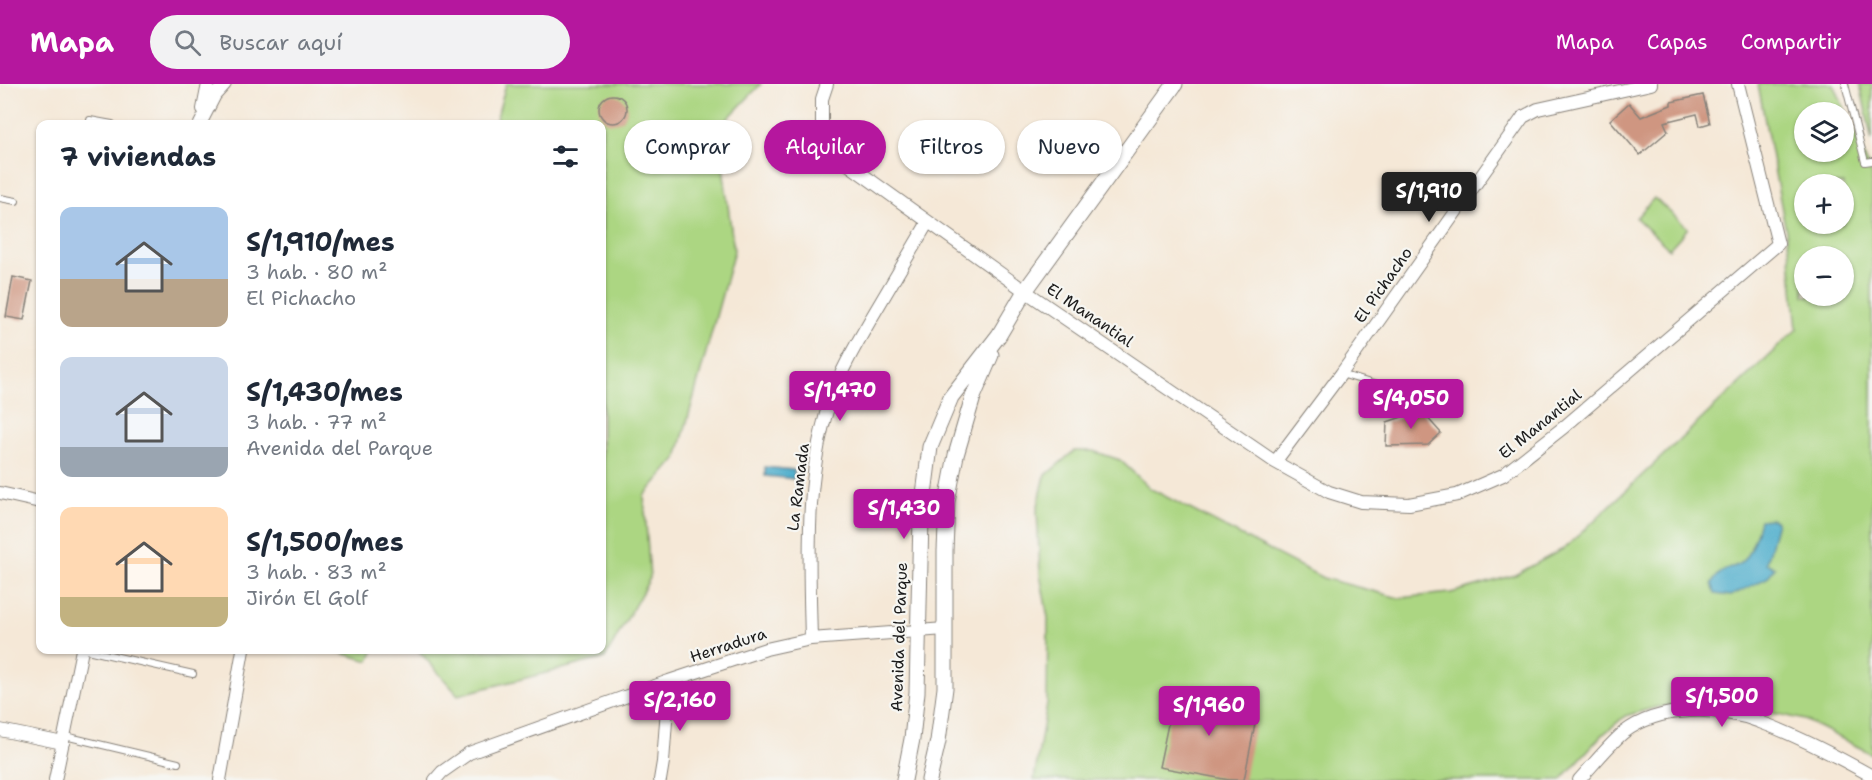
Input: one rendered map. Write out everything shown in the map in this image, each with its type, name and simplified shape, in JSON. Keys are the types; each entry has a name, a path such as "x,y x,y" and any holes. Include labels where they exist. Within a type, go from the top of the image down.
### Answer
{"street":[{"path":"201,120 208,84"},
{"path":"202,120 215,94 225,84"},
{"name":"El Manantial","path":"827,84 822,99 822,128 831,152 1025,291 1275,462 1329,492 1361,502 1409,504 1457,495 1503,475 1564,427 1778,244 1738,84"},
{"name":"Avenida del Parque","path":"903,780 915,716 921,518 930,447 951,397 999,335 1025,291 1175,84"},
{"name":"El Pichacho","path":"1275,462 1341,374 1523,117 1538,109 1651,84"},
{"name":"La Ramada","path":"811,639 808,545 815,469 823,428 834,389 852,351 928,222"},
{"name":"Avenida del Parque","path":"929,780 938,741 945,688 947,502 952,474 973,397 999,335"},
{"path":"0,493 36,501"},
{"name":"Herradura","path":"435,780 442,772 469,753 669,681 766,649 811,639 945,629"},
{"path":"55,780 81,654"},
{"path":"220,780 242,654"},
{"path":"660,780 669,681"},
{"path":"1579,780 1623,733 1648,719 1671,712 1730,714 1759,721 1872,776"},
{"path":"0,730 63,739"}],"lane":[{"path":"1845,84 1865,162 1872,161"},
{"path":"0,198 16,201"},
{"path":"1341,374 1400,392"},
{"path":"105,654 193,674"},
{"path":"63,739 178,763"}],"green space":[{"path":"506,84 761,84 727,120 624,120 624,174 724,174 734,251 677,458 644,496 650,578 605,658 458,695 422,654 606,654 606,120 496,120"},
{"path":"1758,84 1834,84 1842,102 1794,102 1794,162 1854,162 1854,132 1872,175 1872,754 1805,720 1714,700 1657,707 1625,716 1599,738 1561,780 1034,780 1047,703 1048,618 1040,574 1037,510 1045,476 1074,451 1093,451 1120,460 1151,489 1323,578 1399,598 1451,593 1515,575 1565,548 1797,329 1795,306 1854,306 1854,246 1794,246 1794,298 1789,247"},
{"path":"1860,84 1872,84 1872,141"},
{"path":"1654,198 1688,228 1669,249 1636,218"},
{"path":"345,654 372,654 369,661"}],"water":[{"path":"765,467 794,470 794,479 765,476"},
{"path":"1771,519 1777,522 1766,563 1775,568 1767,578 1731,596 1715,594 1712,583 1722,572 1743,561 1752,544 1760,520"}],"building":[{"path":"1703,95 1710,123 1700,126 1697,114 1664,122 1668,131 1640,155 1610,120 1629,103 1641,117 1671,105 1671,102"},
{"path":"608,96 618,96 626,104 626,114 618,122 608,122 600,114 600,104"},
{"path":"13,277 32,281 24,320 6,317"},
{"path":"1417,406 1441,433 1428,445 1386,446 1387,422 1402,417"},
{"path":"1175,691 1258,709 1244,780 1229,780 1159,767"}]}
